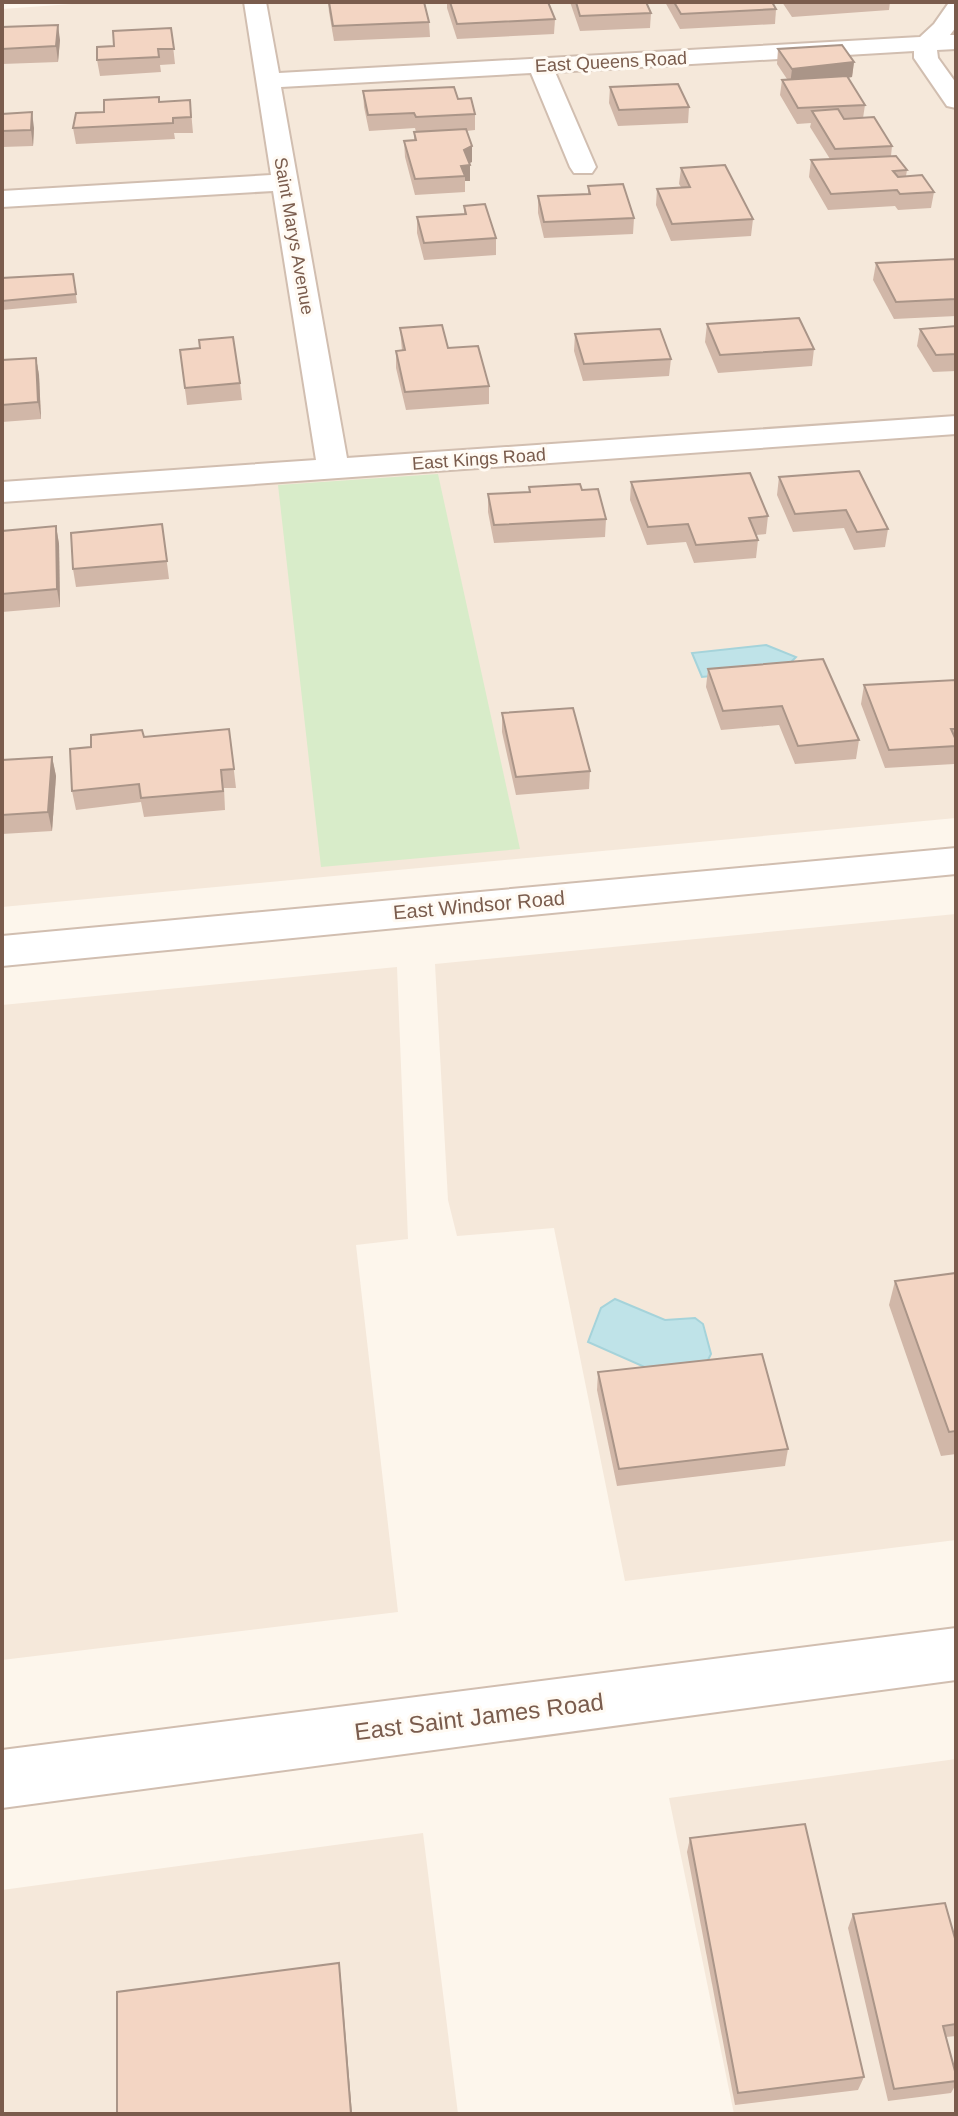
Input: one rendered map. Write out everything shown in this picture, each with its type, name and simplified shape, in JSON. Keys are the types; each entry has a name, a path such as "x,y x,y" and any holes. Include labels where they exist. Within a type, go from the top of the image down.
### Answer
{"street":[{"name":"Saint Marys Avenue","path":"255,2 333,469"},
{"path":"955,2 956,9 943,29 925,45 926,58 956,101"},
{"name":"East Queens Road","path":"266,81 956,42"},
{"path":"540,66 583,167"},
{"path":"2,199 285,182"},
{"name":"East Kings Road","path":"2,492 956,425"},
{"name":"East Windsor Road","path":"2,951 956,861"},
{"name":"East Saint James Road","path":"2,1779 956,1654"}],"shaded area":[{"path":"100,2 956,2 956,818 2,907 2,9"},
{"path":"956,914 956,1540 625,1581 554,1228 457,1236 448,1200 435,964"},
{"path":"397,967 408,1239 356,1245 398,1612 2,1660 2,1005"},
{"path":"956,1759 956,2114 734,2114 669,1798"},
{"path":"423,1833 458,2114 2,2114 2,1890"}],"green space":[{"path":"438,474 520,849 321,867 278,485"}],"water":[{"path":"766,645 796,657 775,678 758,671 702,677 692,653"},
{"path":"615,1299 665,1320 695,1318 703,1324 711,1354 707,1362 649,1369 588,1342 601,1308"}],"building":[{"path":"329,2 424,2 429,22 333,26"},
{"path":"450,2 548,2 555,19 457,24"},
{"path":"576,2 646,2 651,13 580,16"},
{"path":"674,2 772,2 776,9 681,14"},
{"path":"58,25 56,46 2,49 2,27"},
{"path":"171,28 174,49 158,49 159,57 97,60 97,47 114,46 113,31"},
{"path":"842,45 854,62 792,69 778,49"},
{"path":"847,76 865,105 798,108 782,80"},
{"path":"678,84 689,107 619,110 610,87"},
{"path":"454,87 458,99 471,98 475,114 416,117 414,113 368,115 363,91"},
{"path":"159,97 159,102 190,100 191,117 173,118 173,123 73,128 76,113 104,112 104,100"},
{"path":"838,109 844,119 874,117 892,146 835,149 812,111"},
{"path":"32,112 31,130 2,131 2,114"},
{"path":"466,129 472,146 464,150 470,165 461,166 465,176 415,179 404,141 416,140 414,132"},
{"path":"896,156 907,170 893,171 898,177 922,175 934,192 900,194 897,190 831,194 811,160"},
{"path":"725,165 753,219 672,224 657,189 690,187 681,168"},
{"path":"623,184 634,218 544,222 538,196 590,194 588,186"},
{"path":"485,204 496,238 424,243 417,217 466,214 464,206"},
{"path":"956,259 956,299 896,302 876,263"},
{"path":"73,274 76,294 2,301 2,278"},
{"path":"799,318 814,349 720,355 707,324"},
{"path":"442,325 448,348 478,346 489,386 405,392 396,351 405,350 400,328"},
{"path":"956,326 956,354 936,355 920,329"},
{"path":"660,329 671,359 584,364 575,334"},
{"path":"233,337 240,383 185,388 180,350 200,348 199,340"},
{"path":"36,358 38,402 2,405 2,360"},
{"path":"859,471 888,529 857,532 846,510 795,514 779,477"},
{"path":"750,473 768,516 749,518 758,540 696,545 688,524 648,527 631,482"},
{"path":"580,484 582,490 598,489 606,519 494,525 488,494 530,492 529,487"},
{"path":"162,524 167,561 73,569 71,533"},
{"path":"56,526 57,589 2,594 2,531"},
{"path":"823,659 859,740 798,746 782,706 723,711 708,669"},
{"path":"956,680 956,729 951,729 956,746 889,750 864,685"},
{"path":"573,708 590,771 516,777 502,713"},
{"path":"229,729 234,769 221,770 223,791 141,798 139,784 72,791 70,749 91,747 91,735 142,730 144,737"},
{"path":"52,757 48,812 2,815 2,760"},
{"path":"956,1273 956,1431 949,1432 895,1281"},
{"path":"762,1354 788,1449 619,1469 598,1372"},
{"path":"805,1824 864,2077 738,2093 690,1838"},
{"path":"945,1903 956,1942 956,2024 943,2026 956,2081 894,2089 853,1914"},
{"path":"339,1963 351,2114 117,2114 117,1992"}]}
